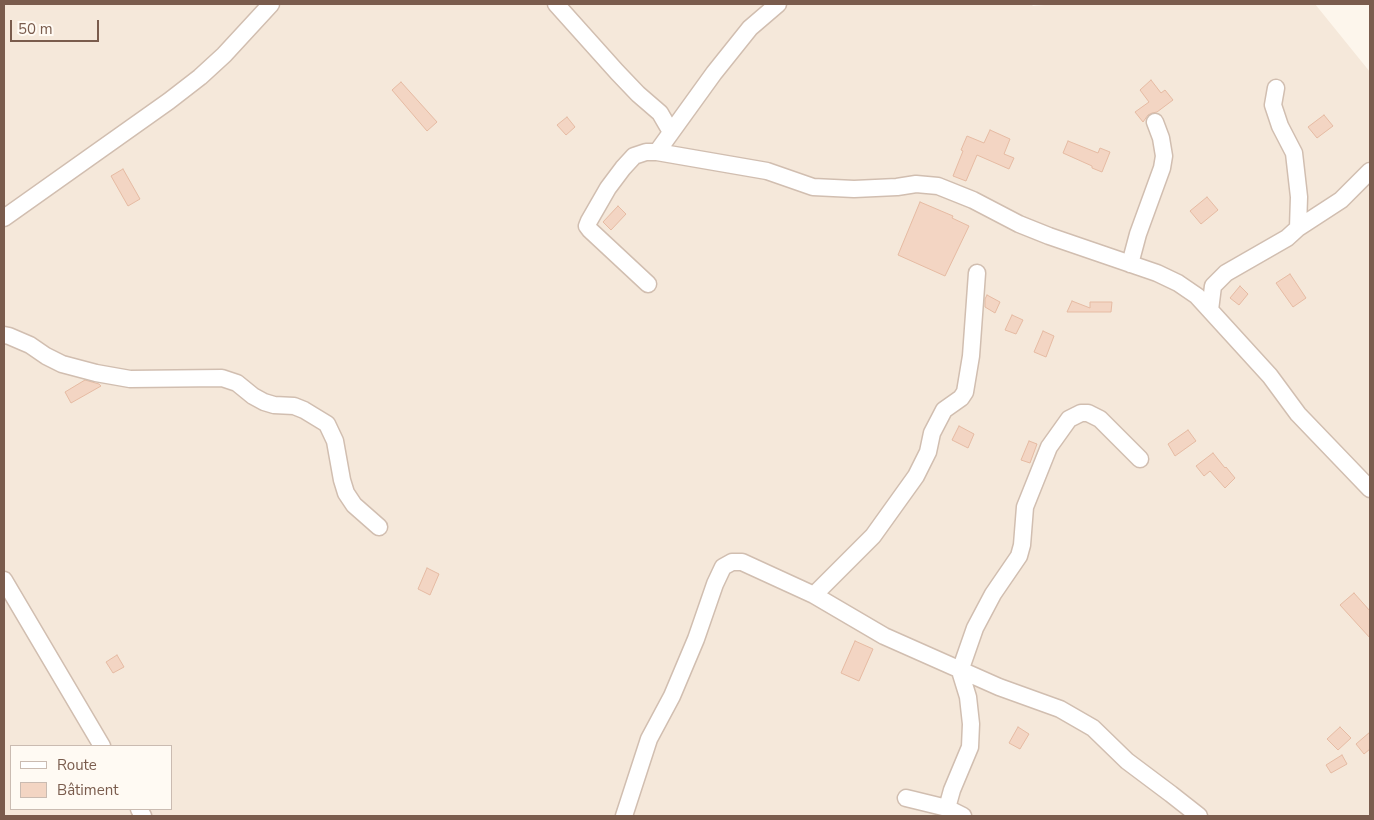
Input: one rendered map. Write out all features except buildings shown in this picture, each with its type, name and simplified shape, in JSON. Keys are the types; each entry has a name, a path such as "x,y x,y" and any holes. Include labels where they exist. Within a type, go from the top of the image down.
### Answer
{"street":[{"path":"4,218 192,83 224,55 271,4"},
{"path":"556,4 638,94 660,113 671,132"},
{"path":"657,152 714,73 750,28 778,4"},
{"path":"1276,88 1273,105 1280,126 1294,153 1299,197 1298,228"},
{"path":"1130,264 1138,234 1162,168 1164,156 1161,138 1155,122"},
{"path":"648,284 587,226 608,188 634,156 646,152 657,152 767,171 813,187 854,189 916,184 938,186 973,200 1026,227 1157,273 1178,283 1197,296 1270,376 1298,414 1370,489"},
{"path":"1210,310 1213,286 1226,273 1287,238 1298,228 1341,200 1370,171"},
{"path":"814,596 873,536 916,476 928,452 932,433 944,410 961,398 965,392 971,356 977,272"},
{"path":"4,335 30,345 62,364 96,373 130,379 222,378 237,383 264,402 274,405 294,406 304,410 327,424 335,441 346,493 354,505 378,527"},
{"path":"947,808 952,790 970,747 971,724 968,696 960,670 975,628 993,594 1019,556 1022,545 1025,508 1049,447 1069,419 1081,413 1088,413 1100,419 1140,459"},
{"path":"624,816 649,739 672,696 696,639 715,584 724,567 732,562 742,562 814,596 884,636 999,687 1060,709 1092,728 1127,761 1199,816"},
{"path":"4,580 101,745"},
{"path":"906,798 947,808 963,816"}],"shaded area":[{"path":"4,4 1031,4 1033,6 1057,4 1315,4 1370,72 1370,816 4,816"}]}
